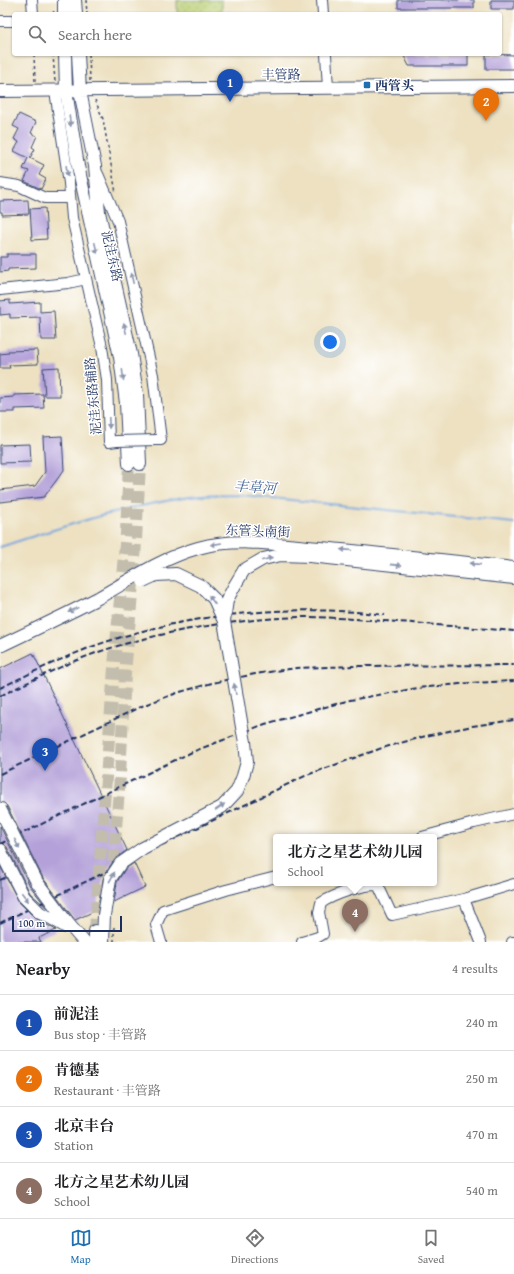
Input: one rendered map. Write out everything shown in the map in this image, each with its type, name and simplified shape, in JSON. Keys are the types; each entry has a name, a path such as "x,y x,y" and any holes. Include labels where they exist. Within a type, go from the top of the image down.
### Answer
{"main road":[{"path":"64,0 64,12"},
{"path":"75,0 76,12"},
{"name":"泥洼东路","path":"65,56 61,93 120,357 135,464 137,394 131,354 100,212 95,166 80,93 78,56"},
{"name":"丰管路","path":"80,93 514,86"},
{"name":"丰管路","path":"0,91 61,93"},
{"name":"丰管路","path":"0,96 61,93 514,92"},
{"name":"东管头南街","path":"0,646 97,598 149,569 197,548 230,543 252,542 514,568"},
{"name":"东管头南街","path":"224,621 227,600 234,585 244,570 264,559 281,555 310,556 514,578"},
{"path":"97,598 130,587 156,575 176,574 201,586 214,599 224,621 245,742 247,762 237,791 222,807 143,848 120,864 110,879 104,915 104,942"},
{"path":"0,809 37,882 66,921 83,940"},
{"path":"0,850 24,897 40,913 51,918 83,940"},
{"path":"107,942 111,926"}],"street":[{"path":"32,0 33,12"},
{"path":"322,0 323,12"},
{"path":"0,21 12,21"},
{"path":"326,56 328,88"},
{"name":"泥洼东路辅路","path":"61,93 72,213 102,347 107,380 109,442 161,440 153,375 129,265 118,221 95,166"},
{"path":"0,183 19,186 45,198 65,198"},
{"path":"0,290 68,283 86,279"},
{"path":"433,834 514,814"},
{"path":"160,942 156,925 163,910 226,890 273,878"},
{"path":"378,886 392,915 464,899 514,884"},
{"path":"302,942 323,934 319,912 321,903 327,899 364,886"},
{"path":"464,899 481,942"}],"path":[{"path":"86,0 87,12"},
{"path":"34,56 36,91"},
{"path":"53,56 61,93"},
{"path":"111,926 114,942"}],"green space":[{"path":"177,0 222,0 222,12 177,12"}],"building":[{"path":"398,0 474,0 474,8 398,8"},
{"path":"491,0 514,0 514,9 491,9"},
{"path":"514,55 514,69 486,69 486,56"},
{"path":"404,56 468,56 468,66 409,66"},
{"path":"19,114 36,122 31,133 37,136 32,147 35,149 30,158 44,165 39,175 46,179 41,189 24,181 29,171 23,169 28,158 14,151 19,142 14,139 19,129 13,126"},
{"path":"28,200 29,214 2,215 2,212 0,212 0,201"},
{"path":"45,208 47,239 32,240 30,209"},
{"path":"7,254 36,254 36,268 8,269 8,271 0,272 0,257 7,257"},
{"path":"10,300 10,304 40,302 40,312 54,311 56,340 41,340 40,317 10,318 10,314 0,315 0,301"},
{"path":"37,350 38,364 9,365 10,368 0,368 0,354 8,353 8,351"},
{"path":"59,367 60,396 45,396 43,368"},
{"path":"43,394 44,408 15,409 15,412 0,412 0,398 14,397 14,395"},
{"path":"62,436 64,470 44,497 0,502 0,490 35,486 45,472 43,437"},
{"path":"30,444 31,462 0,463 0,445"},
{"path":"33,653 127,850 114,860 104,875 97,910 75,920 43,878 7,806 0,802 0,669"},
{"path":"0,826 30,886 47,908 30,893 7,847 0,843"},
{"path":"134,863 145,887 114,902 117,882 125,869"},
{"path":"0,866 19,902 35,918 56,930 39,938 41,942 0,942"}],"waterway":[{"name":"丰草河","path":"0,547 70,525 142,506 209,495 242,495 514,523"}],"tunnel":[{"path":"95,931 115,654 126,533 129,464"},
{"path":"112,880 120,776 125,674 135,560 140,464"}],"railway":[{"path":"0,688 94,646 128,635 200,619 275,611 312,610 385,615"},
{"path":"0,696 70,663 99,652 160,635 207,626 278,618 314,617 514,631"},
{"path":"0,774 144,705 180,692 212,683 255,674 296,668 514,665"},
{"path":"0,844 192,752 265,724 350,700 418,688 470,683 514,681"},
{"path":"0,923 307,775 382,748 426,736 472,726 514,720"},
{"path":"0,880 7,877"}],"place":[{"name":"西管头","path":"367,85"},
{"name":"前泥洼","path":"230,102"},
{"name":"肯德基","path":"486,121"},
{"name":"北京丰台","path":"45,771"},
{"name":"北方之星艺术幼儿园","path":"355,932"}]}
